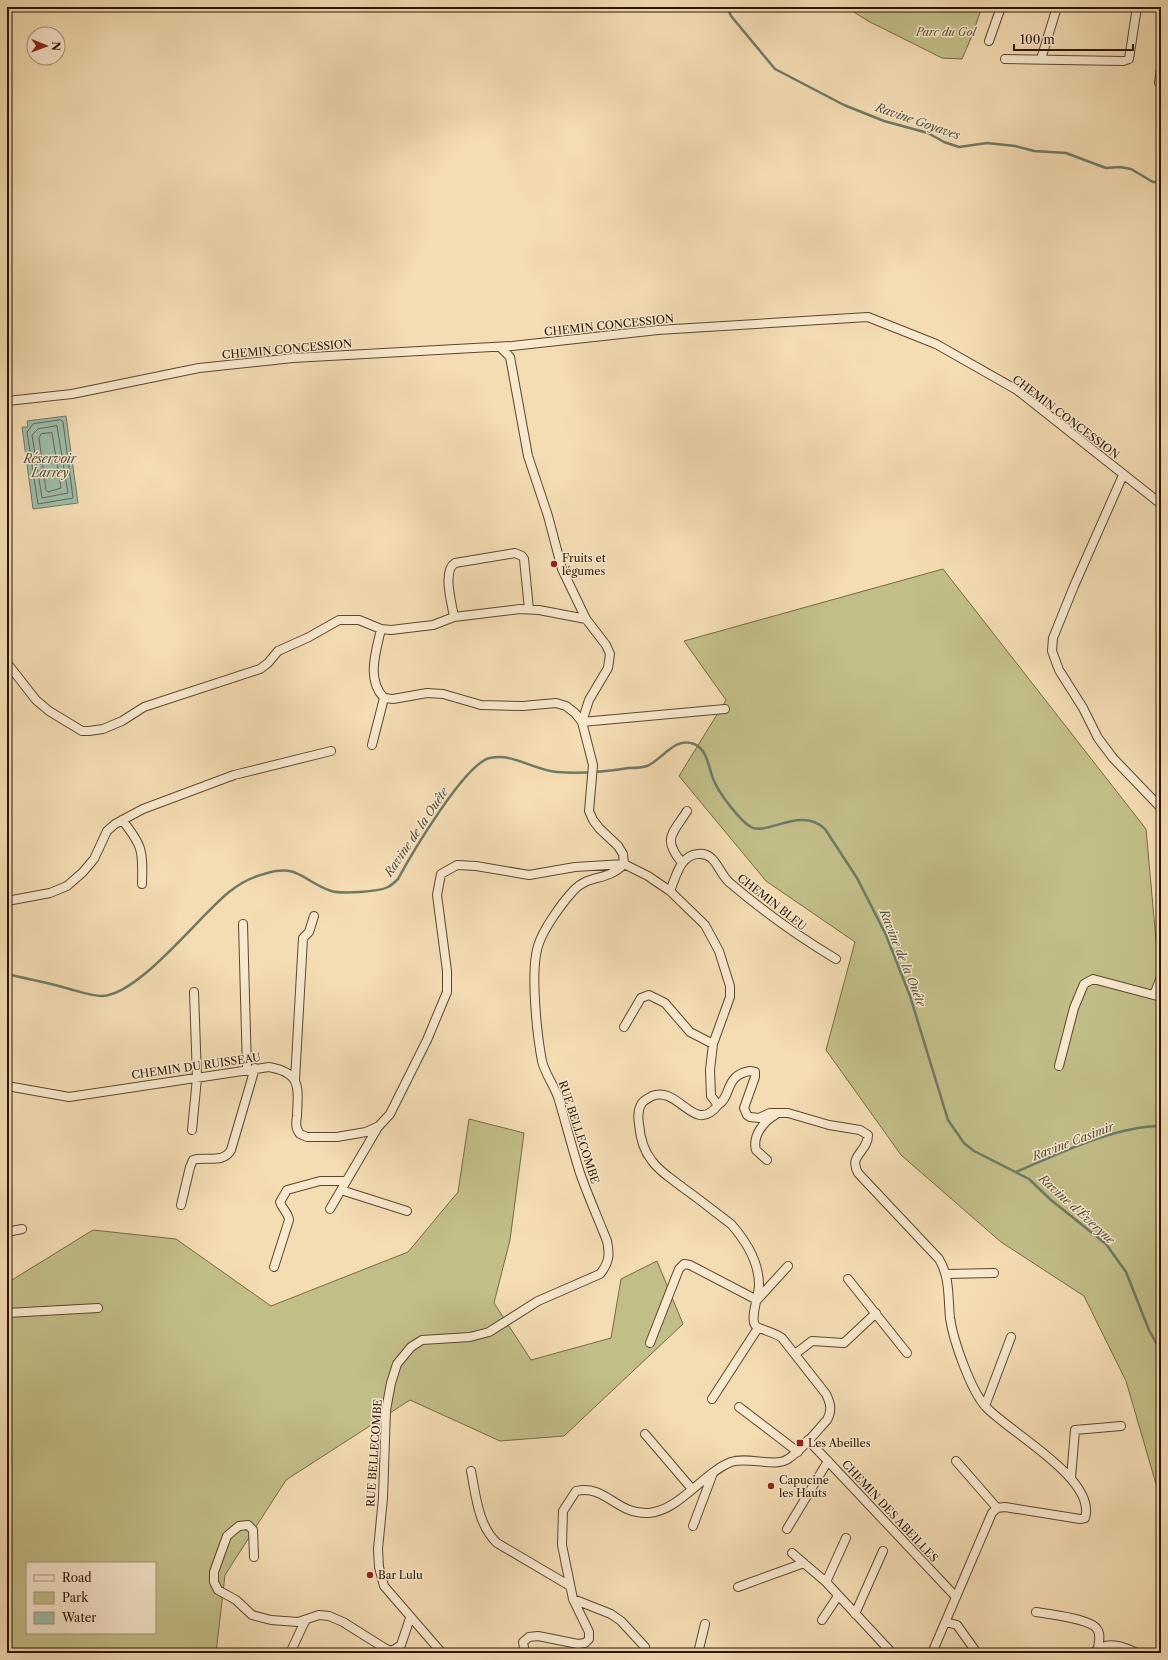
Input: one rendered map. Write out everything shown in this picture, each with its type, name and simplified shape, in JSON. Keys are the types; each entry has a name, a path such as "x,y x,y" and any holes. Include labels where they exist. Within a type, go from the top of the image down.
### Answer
{"street":[{"path":"989,42 1001,7"},
{"path":"1042,60 1057,7"},
{"path":"1005,59 1123,61 1129,59 1138,7"},
{"path":"1159,83 1161,69"},
{"name":"CHEMIN CONCESSION","path":"7,402 72,394 199,368 293,358 500,347 658,330 868,317 936,344 1017,390 1161,504"},
{"path":"500,347 510,357 528,456 548,516 562,569 586,619 606,645 610,654 610,662 589,700 582,722"},
{"path":"1123,475 1074,586 1053,638 1052,651 1059,670 1083,708 1098,738 1113,758 1161,808"},
{"path":"454,617 448,581 451,566 515,553 522,556 524,560 530,609"},
{"path":"7,663 36,700 49,711 82,731 96,731 122,721 144,707 260,669 278,652 309,637 334,621 359,620 381,629 392,630 433,625 454,617 530,609 586,619"},
{"path":"381,629 374,663 374,678 377,691 384,698 393,699 427,693 443,694 481,705 523,706 556,703 566,706 575,713 582,722 593,765 589,811 593,820 618,846 623,854 624,864"},
{"path":"372,745 384,698"},
{"path":"582,722 725,709"},
{"path":"7,901 50,893 67,886 94,859 106,831 122,820 143,809 234,775 331,751"},
{"path":"670,891 682,863 672,850 670,842 687,811"},
{"path":"122,820 137,838 141,848 142,884"},
{"name":"CHEMIN BLEU","path":"682,863 686,858 697,854 709,856 729,882 802,939 836,959"},
{"path":"330,1209 379,1126 390,1114 427,1040 447,992 447,971 437,895 441,874 457,866 476,866 529,875 575,867 624,864 648,876 670,891 705,925 719,951 730,986 730,997 713,1044 710,1070 711,1096 718,1105"},
{"name":"RUE BELLECOMBE","path":"442,1653 410,1618 384,1586 379,1568 378,1549 386,1410 391,1383 397,1364 411,1347 422,1340 470,1337 489,1332 538,1301 600,1274 607,1266 609,1259 608,1241 580,1174 557,1095 543,1062 535,998 536,957 541,939 574,890 589,880 616,872 624,864"},
{"path":"314,916 309,932 303,938 295,1080 298,1091 296,1127 303,1136 337,1137 366,1132 379,1126"},
{"path":"243,924 246,1070"},
{"path":"1059,1066 1074,1008 1084,984 1093,979 1122,985 1157,996 1161,977"},
{"path":"192,1130 197,1078 194,992"},
{"path":"624,1027 642,998 649,995 665,1003 690,1032 713,1044"},
{"name":"CHEMIN DU RUISSEAU","path":"7,1086 69,1097 269,1067 282,1069 293,1076 295,1080"},
{"path":"181,1205 193,1160 200,1158 221,1159 227,1156 255,1068"},
{"path":"525,1653 523,1642 529,1636 538,1636 578,1644 585,1643 589,1639 589,1632 572,1599 562,1545 561,1528 563,1511 576,1491 592,1490 600,1492 625,1509 650,1513 670,1506 714,1472 731,1462 781,1462 787,1460 798,1452 827,1420 831,1407 826,1394 782,1338 776,1333 758,1328 754,1322 759,1285 757,1270 754,1259 741,1234 731,1224 659,1170 645,1151 640,1135 638,1118 642,1103 656,1095 670,1096 695,1114 704,1116 712,1112 724,1098 731,1082 738,1076 750,1071 755,1072 755,1077 744,1108 747,1115 750,1117 759,1118 780,1112 864,1131 868,1135 868,1140 856,1159 855,1167 858,1173 939,1259 946,1274 950,1319 955,1339 962,1360 985,1406 999,1420 1022,1436 1071,1478 1084,1499 1086,1506 1085,1518 1074,1519 1009,1507 997,1508 989,1518 932,1653"},
{"path":"767,1160 756,1150 758,1132 768,1120 780,1112"},
{"path":"274,1267 289,1220 287,1213 281,1208 280,1202 287,1190 320,1181 346,1181"},
{"path":"341,1190 407,1211"},
{"path":"7,1232 22,1229"},
{"path":"650,1344 679,1269 684,1264 690,1265 757,1300"},
{"path":"757,1300 788,1266"},
{"path":"946,1274 994,1273"},
{"path":"848,1278 907,1353"},
{"path":"7,1313 98,1308"},
{"path":"795,1354 812,1341 844,1343 876,1313"},
{"path":"712,1400 758,1328"},
{"path":"985,1406 1011,1337"},
{"path":"738,1407 798,1452"},
{"path":"1071,1478 1075,1430 1121,1426"},
{"path":"645,1434 692,1489"},
{"name":"CHEMIN DES ABEILLES","path":"808,1440 956,1597"},
{"path":"787,1530 828,1461"},
{"path":"956,1461 997,1508"},
{"path":"471,1471 483,1524 488,1535 497,1543 570,1586"},
{"path":"694,1526 714,1472"},
{"path":"254,1557 253,1530 248,1525 239,1526 227,1536 214,1572 214,1582 218,1590 236,1600 252,1615 271,1620 305,1621 322,1615 332,1617 386,1649 392,1651 401,1645 410,1618"},
{"path":"826,1582 846,1538"},
{"path":"855,1614 883,1551"},
{"path":"792,1553 826,1582 892,1653"},
{"path":"738,1587 804,1564"},
{"path":"822,1620 838,1596"},
{"path":"572,1599 611,1614 622,1621 645,1648"},
{"path":"1036,1612 1084,1621 1094,1625 1099,1634 1096,1650 1118,1646 1137,1653"},
{"path":"290,1653 305,1621"},
{"path":"946,1622 957,1624 977,1653"},
{"path":"698,1653 705,1624"}],"green space":[{"name":"Parc du Gol","path":"846,7 982,7 962,59 942,58 868,21"},
{"path":"943,569 1146,829 1161,996 1161,1501 1126,1381 1084,1296 1001,1242 901,1155 826,1050 855,942 766,881 679,776 726,700 684,641"},
{"path":"469,1119 524,1133 510,1240 494,1303 531,1360 611,1338 621,1279 657,1261 683,1324 564,1436 500,1441 410,1400 286,1480 225,1575 216,1653 7,1653 7,1283 93,1230 176,1239 271,1306 408,1252 458,1192"}],"water":[{"name":"Réservoir Larrey","path":"66,416 78,503 33,509 22,427 28,427 27,421"}],"waterway":[{"name":"Ravine Goyaves","path":"727,7 731,16 775,69 844,105 884,121 928,133 944,142 959,147 987,143 1015,146 1034,151 1066,153 1106,168 1120,167 1131,169 1153,182 1161,182"},
{"name":"Ravine de la Ouête","path":"7,974 93,995 102,996 117,992 133,983 151,969 216,903 229,892 255,877 276,871 293,872 321,887 336,892 368,891 383,889 389,886 398,879 426,831 453,792 479,764 490,758 507,758 548,771 557,772 575,773 611,771 645,767 681,743 687,742 694,744 703,751 708,761 713,778 721,794 746,824 758,829 806,820 816,823 825,829 857,878 886,935 910,996 948,1120 964,1143 974,1151 1029,1179 1051,1200 1106,1244 1126,1272 1149,1330 1161,1352"},
{"name":"Ravine Casimir","path":"1016,1172 1087,1142 1143,1127 1161,1126"}],"place":[{"name":"Fruits et légumes","path":"554,564"},
{"name":"Les Abeilles","path":"800,1443"},
{"name":"Capucine les Hauts","path":"771,1486"},
{"name":"Bar Lulu","path":"370,1575"}],"water label":[{"name":"Ravine d'Éveryne","path":"1077,1209"}]}
